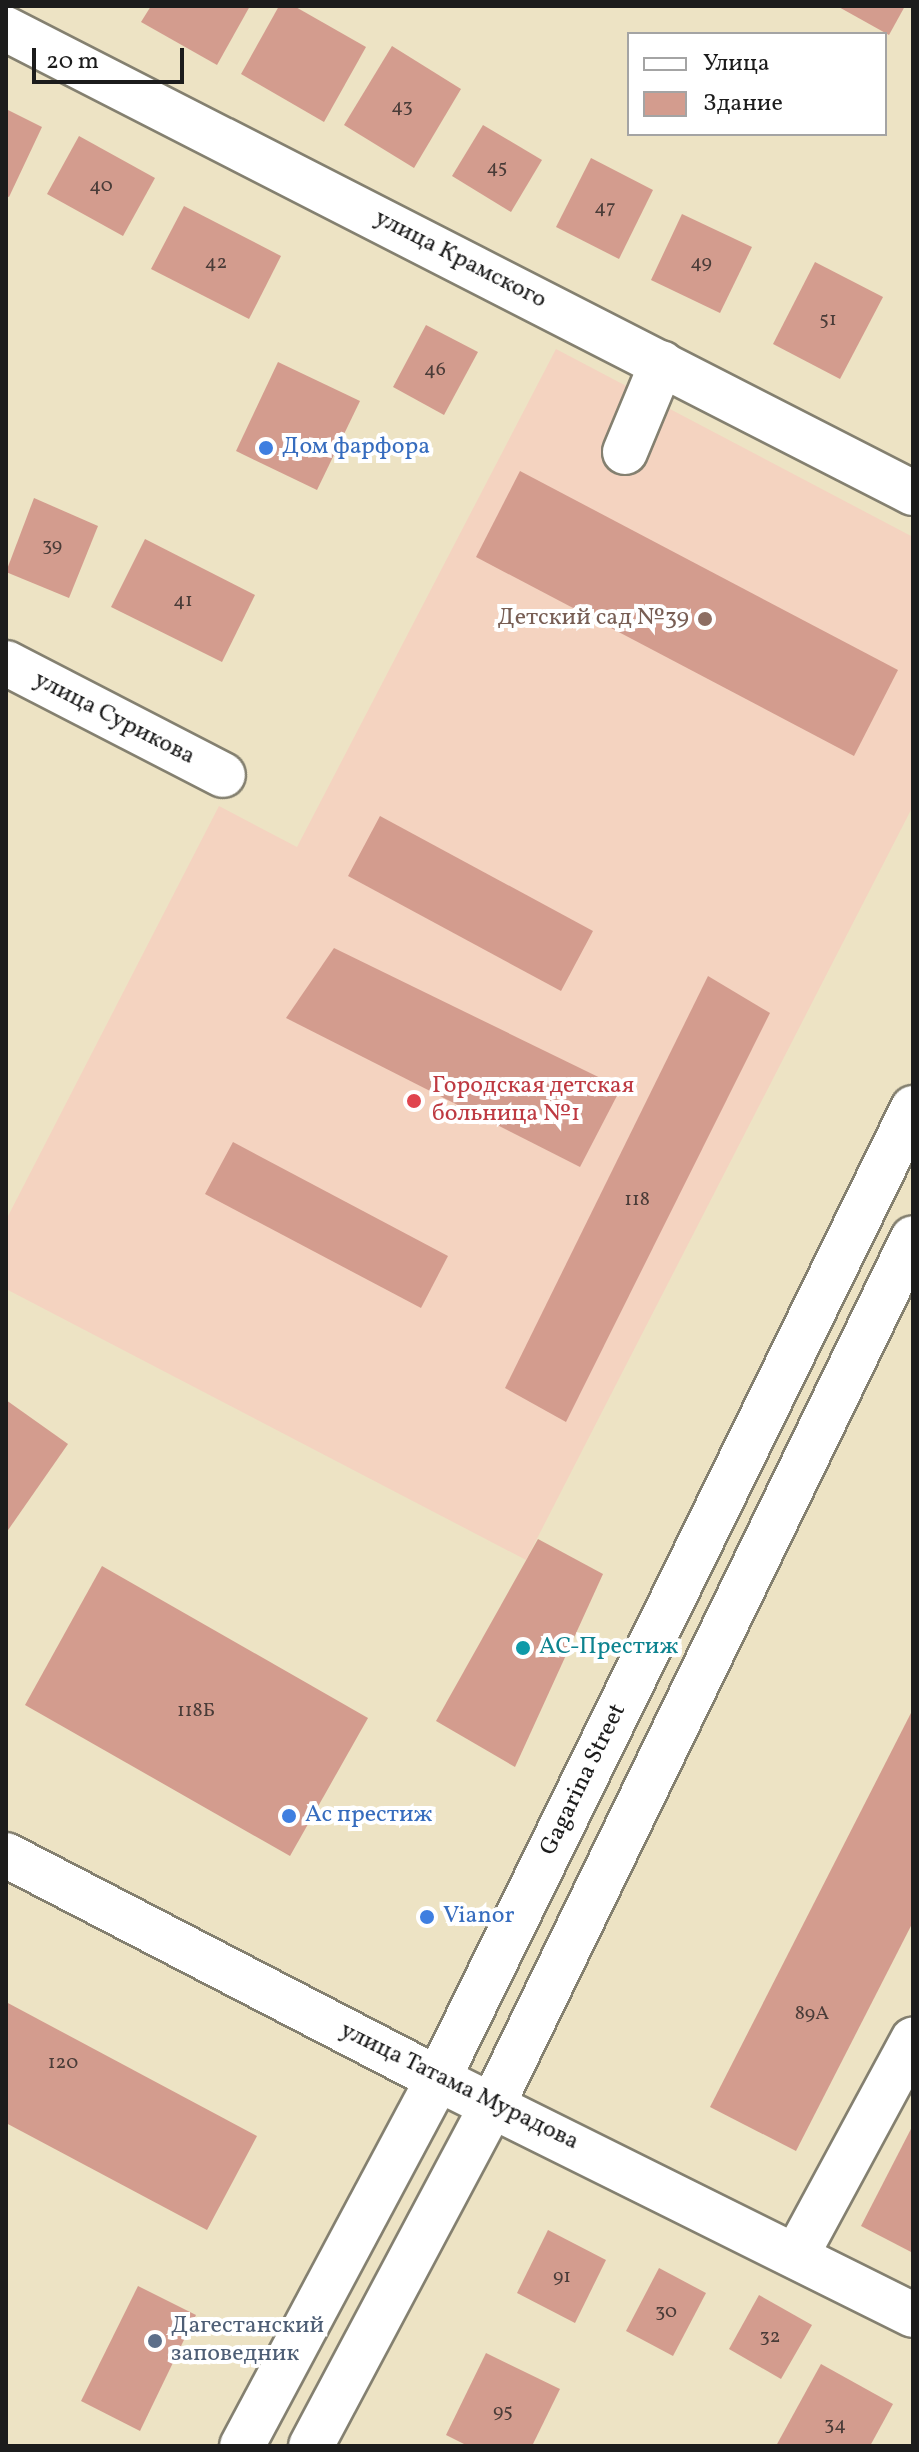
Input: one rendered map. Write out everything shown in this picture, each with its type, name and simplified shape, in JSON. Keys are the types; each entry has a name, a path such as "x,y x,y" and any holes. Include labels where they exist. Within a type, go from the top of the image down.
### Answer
{"main road":[{"name":"улица Крамского","path":"6,29 913,493"},
{"path":"625,452 662,363"},
{"name":"улица Сурикова","path":"6,663 223,775"},
{"name":"Gagarina Street","path":"242,2446 438,2079 913,1108"},
{"path":"311,2446 493,2104 913,1238"},
{"name":"улица Татама Мурадова","path":"6,1855 438,2079 913,2315"},
{"path":"796,2256 913,2040"}],"shaded area":[{"name":"Городская детская больница №1","path":"556,349 913,537 913,806 526,1560 6,1289 6,1220 219,806 297,847"}],"building":[{"path":"151,6 250,6 217,65 141,22"},
{"path":"279,6 294,6 366,47 324,122 241,74"},
{"path":"837,6 905,6 889,35"},
{"path":"392,46 461,89 414,168 344,125"},
{"path":"6,109 42,127 9,197 6,196"},
{"path":"483,125 542,160 511,212 452,176"},
{"path":"79,136 155,178 123,236 47,194"},
{"path":"591,158 653,190 619,259 556,227"},
{"path":"184,206 281,256 249,319 151,269"},
{"path":"682,214 752,247 720,313 651,280"},
{"path":"815,262 883,297 840,379 773,344"},
{"path":"426,325 478,352 444,415 393,387"},
{"path":"278,362 360,401 317,490 236,451"},
{"path":"520,471 898,670 854,756 476,557"},
{"path":"34,498 98,526 69,598 6,572"},
{"path":"145,539 255,595 222,662 111,607"},
{"path":"380,816 593,931 561,991 348,876"},
{"path":"334,948 621,1088 580,1167 286,1018"},
{"path":"708,976 770,1013 566,1422 505,1388"},
{"path":"233,1142 448,1256 421,1308 205,1194"},
{"path":"6,1400 68,1444 6,1533"},
{"name":"АС-Престиж","path":"538,1539 603,1574 515,1767 436,1721"},
{"path":"102,1566 368,1718 290,1856 25,1705"},
{"path":"913,1709 913,1922 796,2151 710,2107"},
{"path":"6,2002 257,2136 207,2230 6,2123"},
{"path":"913,2125 913,2253 861,2226"},
{"path":"548,2230 606,2260 575,2323 517,2293"},
{"path":"659,2268 706,2293 673,2356 626,2331"},
{"path":"138,2286 196,2315 140,2431 81,2401"},
{"path":"759,2295 812,2325 781,2379 729,2349"},
{"path":"486,2353 560,2389 532,2446 468,2446 446,2435"},
{"path":"821,2364 893,2404 870,2446 776,2446"}],"place":[{"name":"Дом фарфора","path":"266,448"},
{"name":"Детский сад №39","path":"705,619"},
{"name":"Городская детская больница №1","path":"414,1101"},
{"name":"АС-Престиж","path":"523,1648"},
{"name":"Ас престиж","path":"289,1816"},
{"name":"Vianor","path":"427,1917"},
{"name":"Дагестанский заповедник","path":"155,2341"}]}
